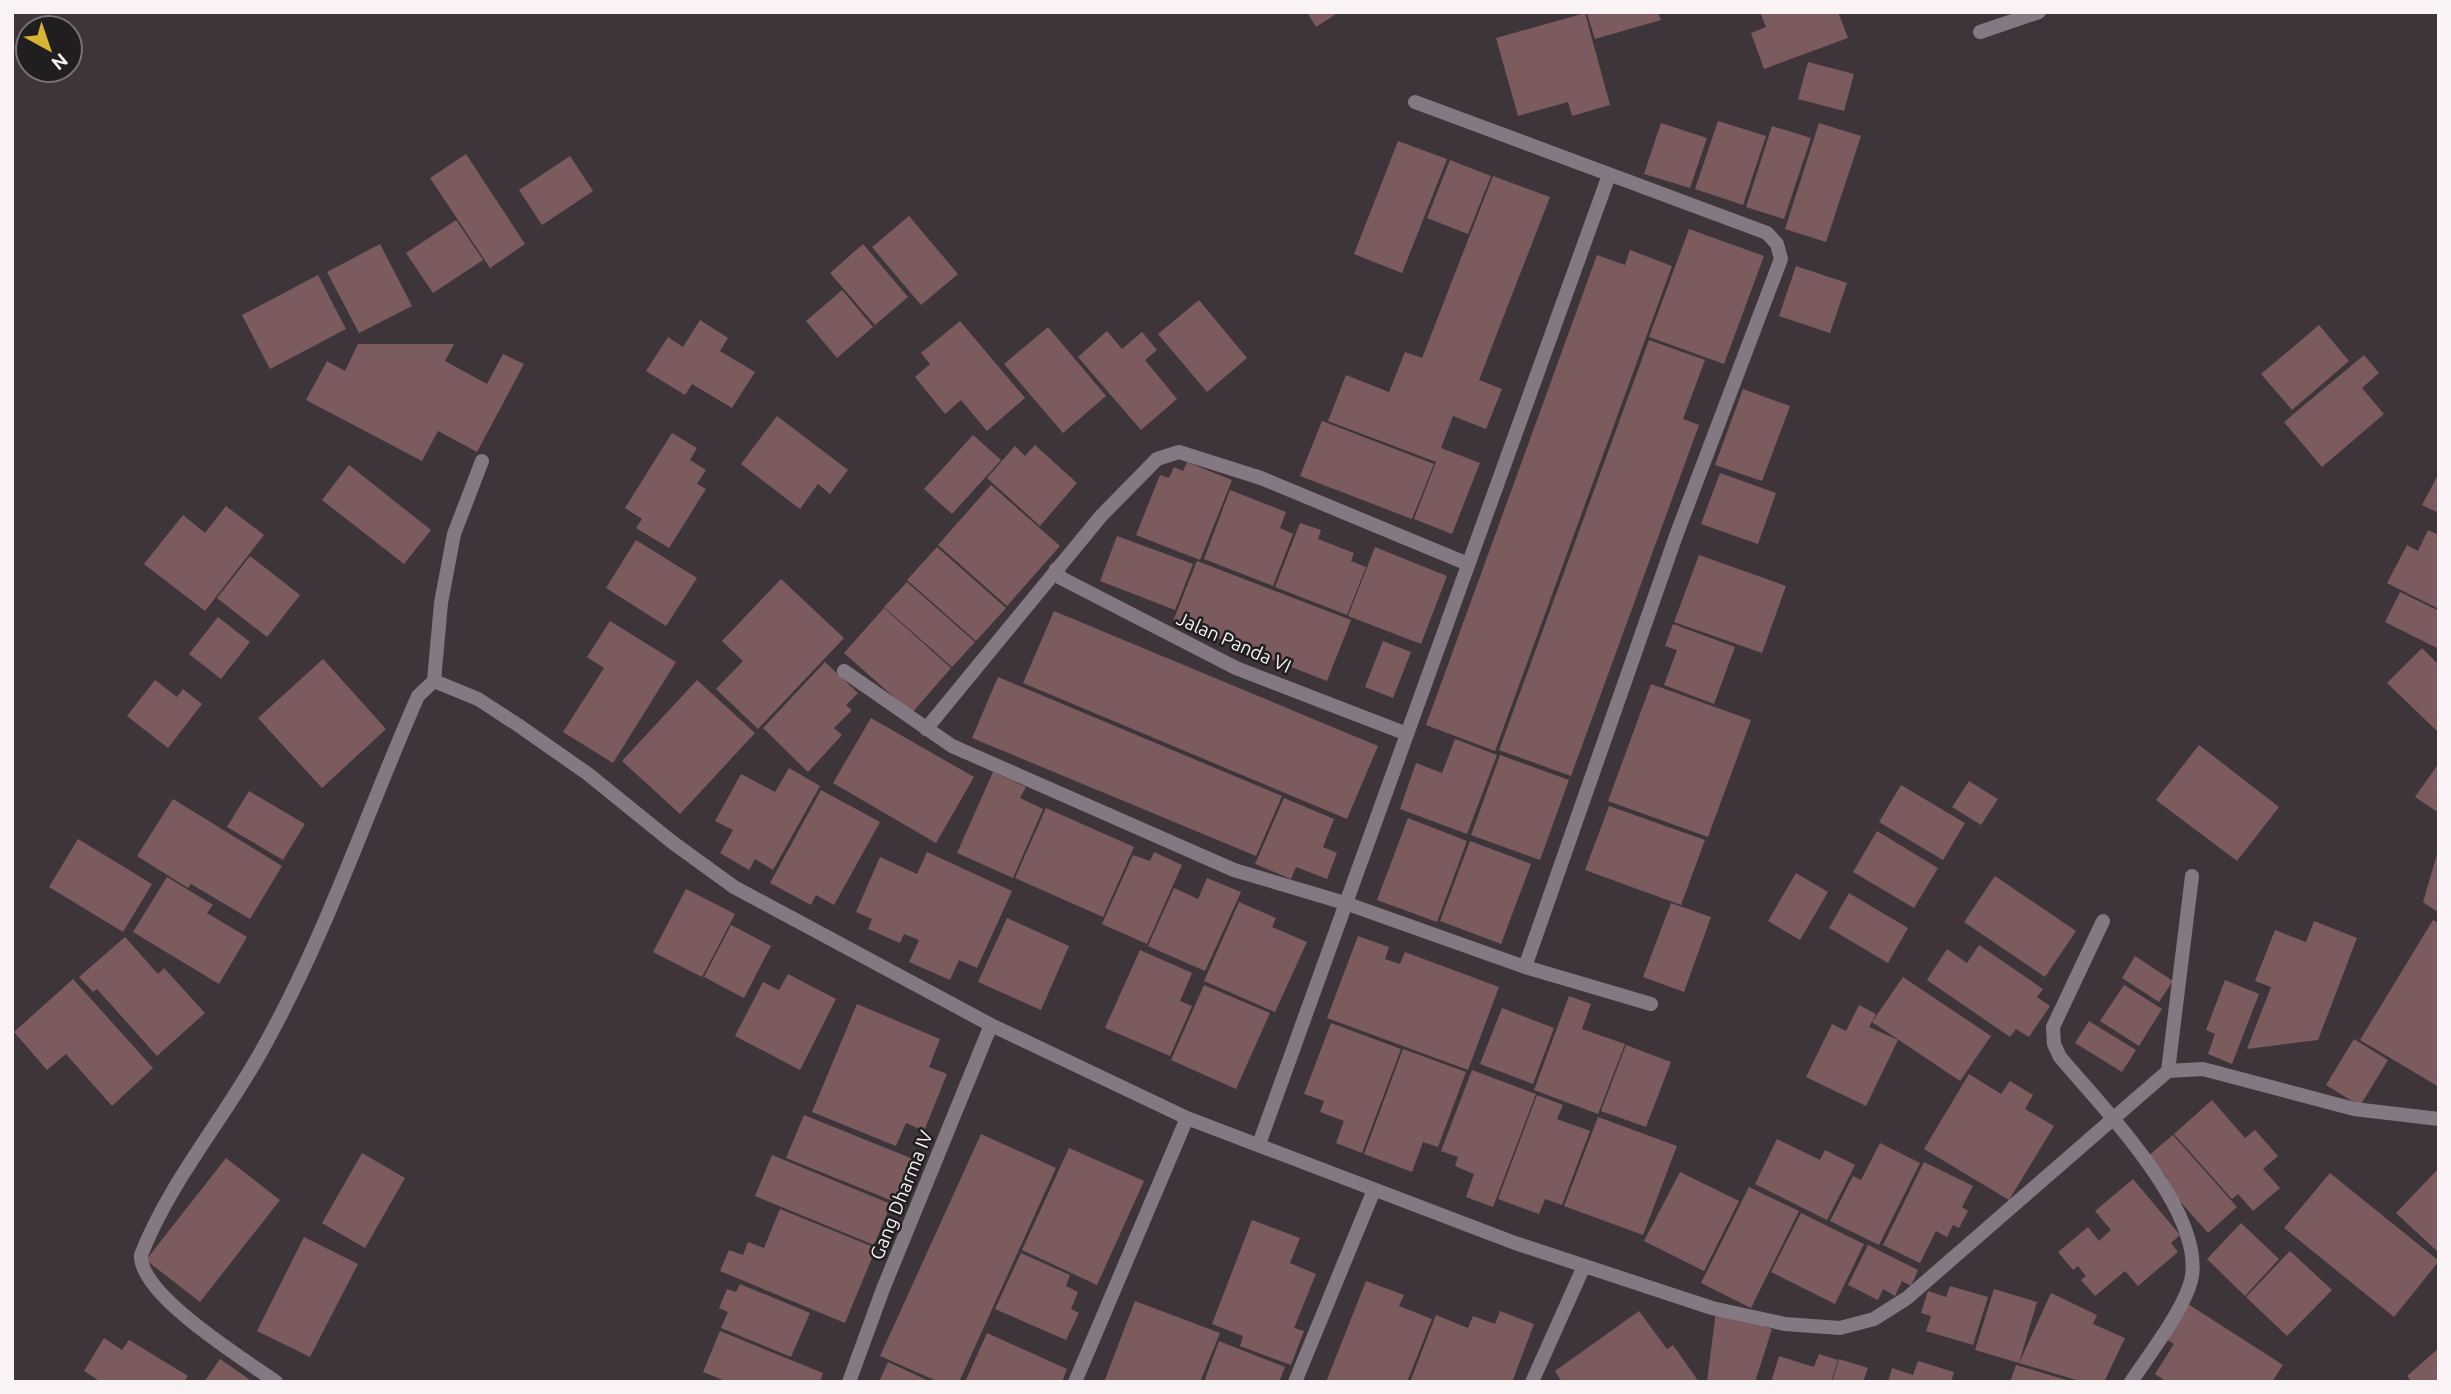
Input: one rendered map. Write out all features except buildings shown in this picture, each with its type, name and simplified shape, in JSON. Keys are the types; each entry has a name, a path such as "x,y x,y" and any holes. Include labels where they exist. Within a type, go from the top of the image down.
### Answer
{"street":[{"path":"1980,32 2039,12"},
{"path":"1415,102 1767,233 1777,244 1781,259 1678,533 1525,967"},
{"path":"1258,1144 1609,175"},
{"path":"926,729 1027,608 1055,569 1137,476 1157,459 1179,452 1261,478 1468,564"},
{"path":"275,1382 179,1310 147,1277 141,1265 141,1255 181,1179 261,1052 310,957 418,696 434,681 441,603 454,534 482,461"},
{"name":"Jalan Panda VI","path":"1055,569 1061,578 1236,668 1407,734"},
{"path":"844,671 952,746 1234,870 1345,903 1525,967 1651,1004"},
{"path":"434,681 478,699 518,725 588,774 672,842 734,887 991,1025 1187,1118 1374,1190 1584,1266 1712,1308 1785,1324 1840,1328 1874,1319 1907,1298 2168,1071 2203,1069 2354,1109 2439,1119"},
{"path":"2168,1071 2192,876"},
{"path":"2103,921 2053,1027 2053,1044 2060,1057 2167,1190 2185,1224 2192,1277 2173,1319 2131,1382"},
{"name":"Gang Dharma IV","path":"849,1382 883,1289 991,1025"},
{"path":"1075,1382 1187,1118"},
{"path":"1295,1382 1374,1190"},
{"path":"1532,1382 1584,1266"}]}
